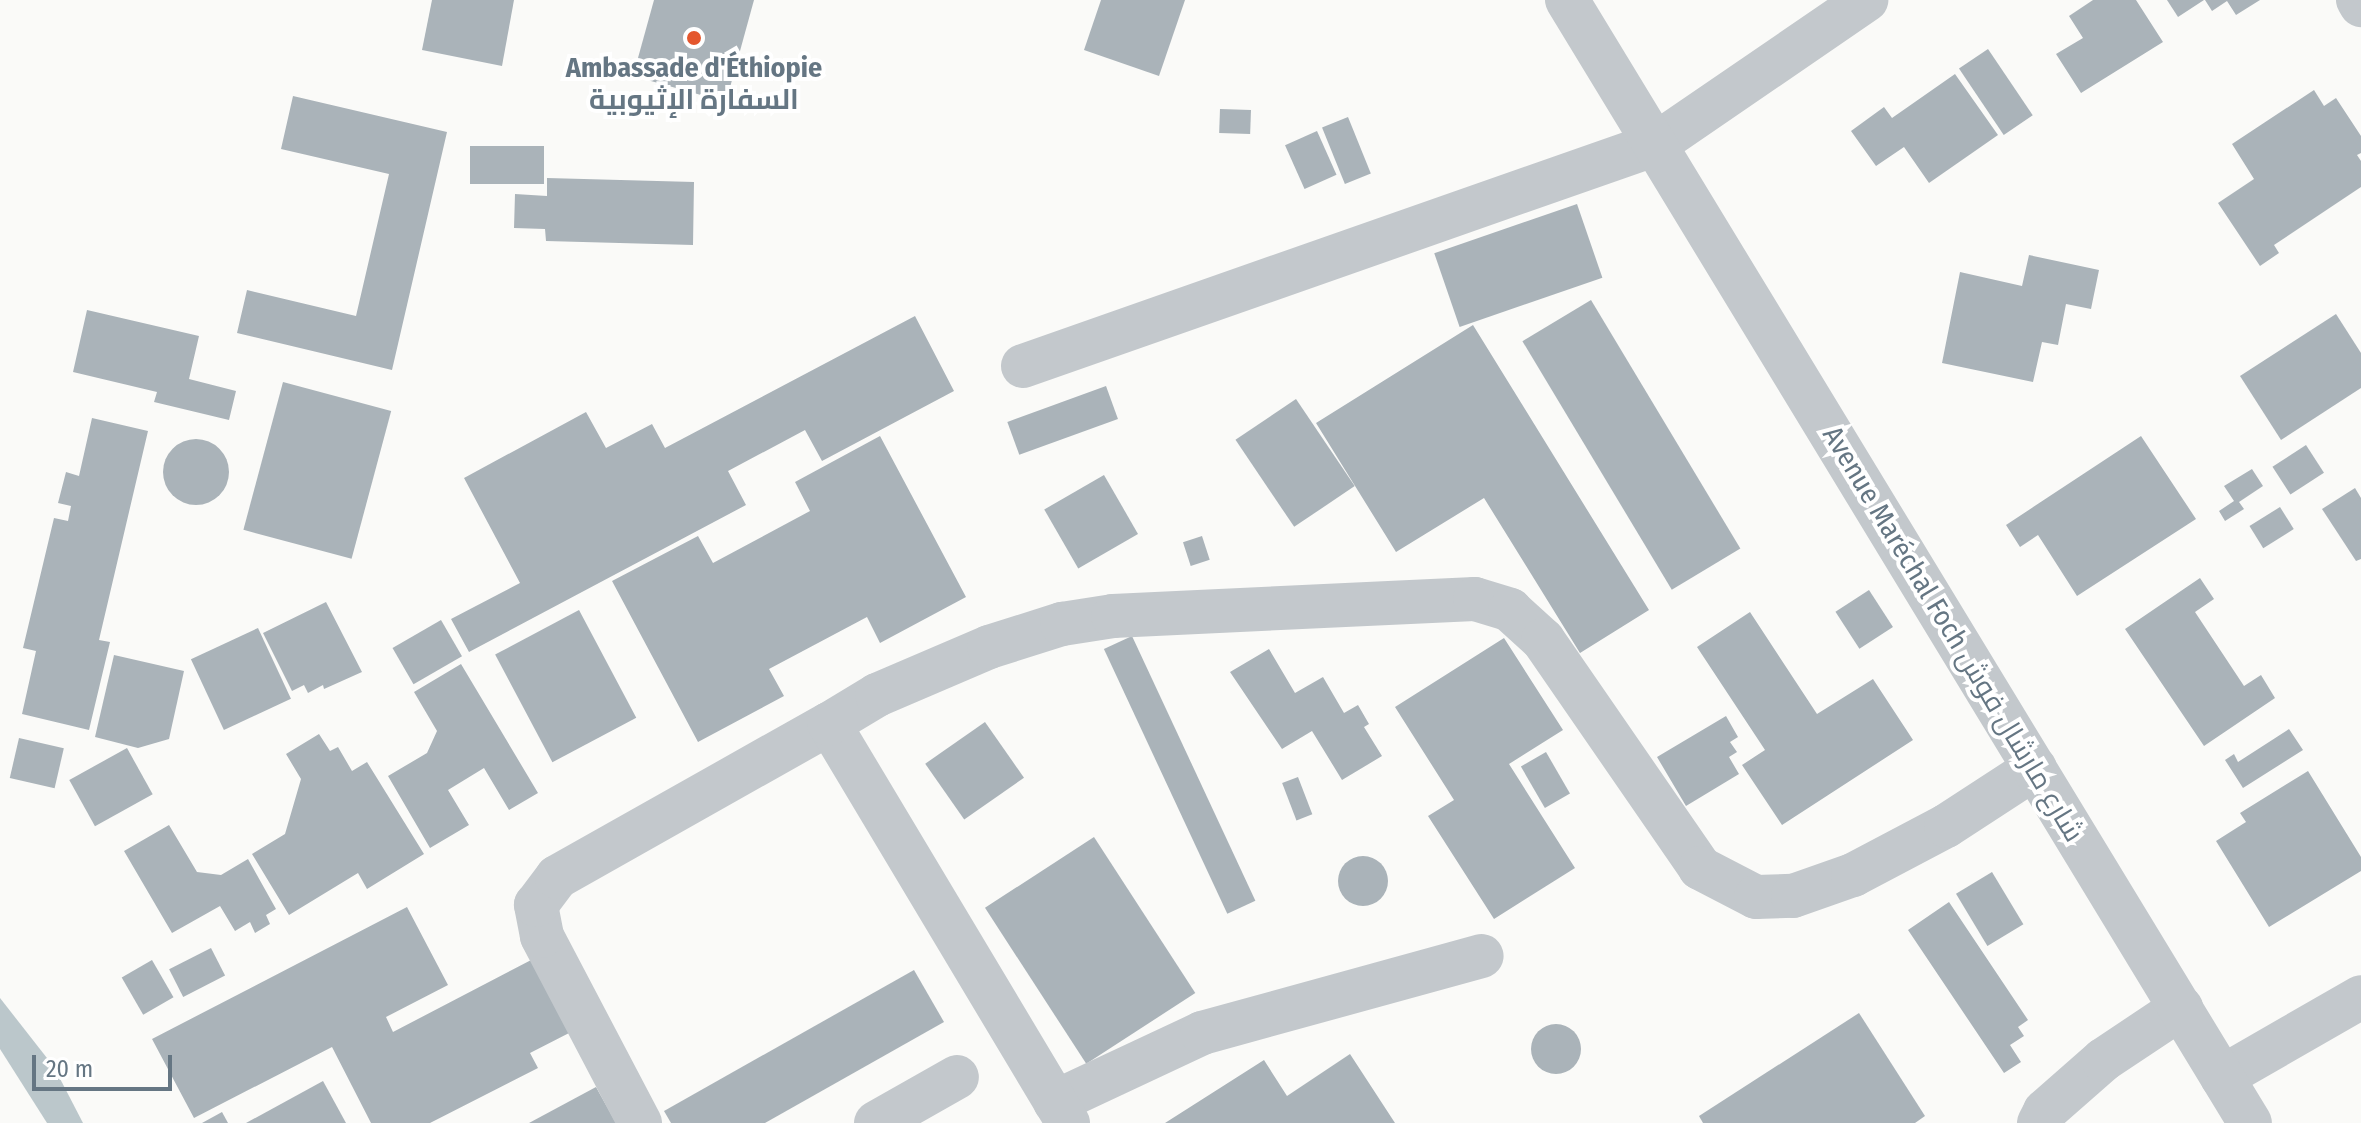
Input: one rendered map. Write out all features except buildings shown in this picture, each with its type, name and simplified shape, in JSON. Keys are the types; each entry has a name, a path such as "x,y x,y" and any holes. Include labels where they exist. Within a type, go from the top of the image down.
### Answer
{"street":[{"name":"Avenue Maréchal Foch شارع مارشال فوش","path":"1567,0 2250,1123"},
{"path":"1023,366 1656,144 1866,0"},
{"path":"640,1123 542,936 536,905 557,877 877,695 975,653 1062,624 1113,616 1475,599 1510,610 1529,624 1700,868 1756,897 1793,896 1853,875 1946,826 2035,768"},
{"path":"829,724 1061,1113 1202,1033 1482,956"},
{"path":"2222,1077 2361,997"},
{"path":"2039,1123 2045,1111 2103,1060 2181,1008"},
{"path":"876,1123 957,1077"}],"shaded area":[{"path":"0,998 54,1067 83,1123 47,1123 0,1049"}],"place":[{"name":"Ambassade d'Éthiopie السفارة الإثيوبية","path":"694,38"}]}
